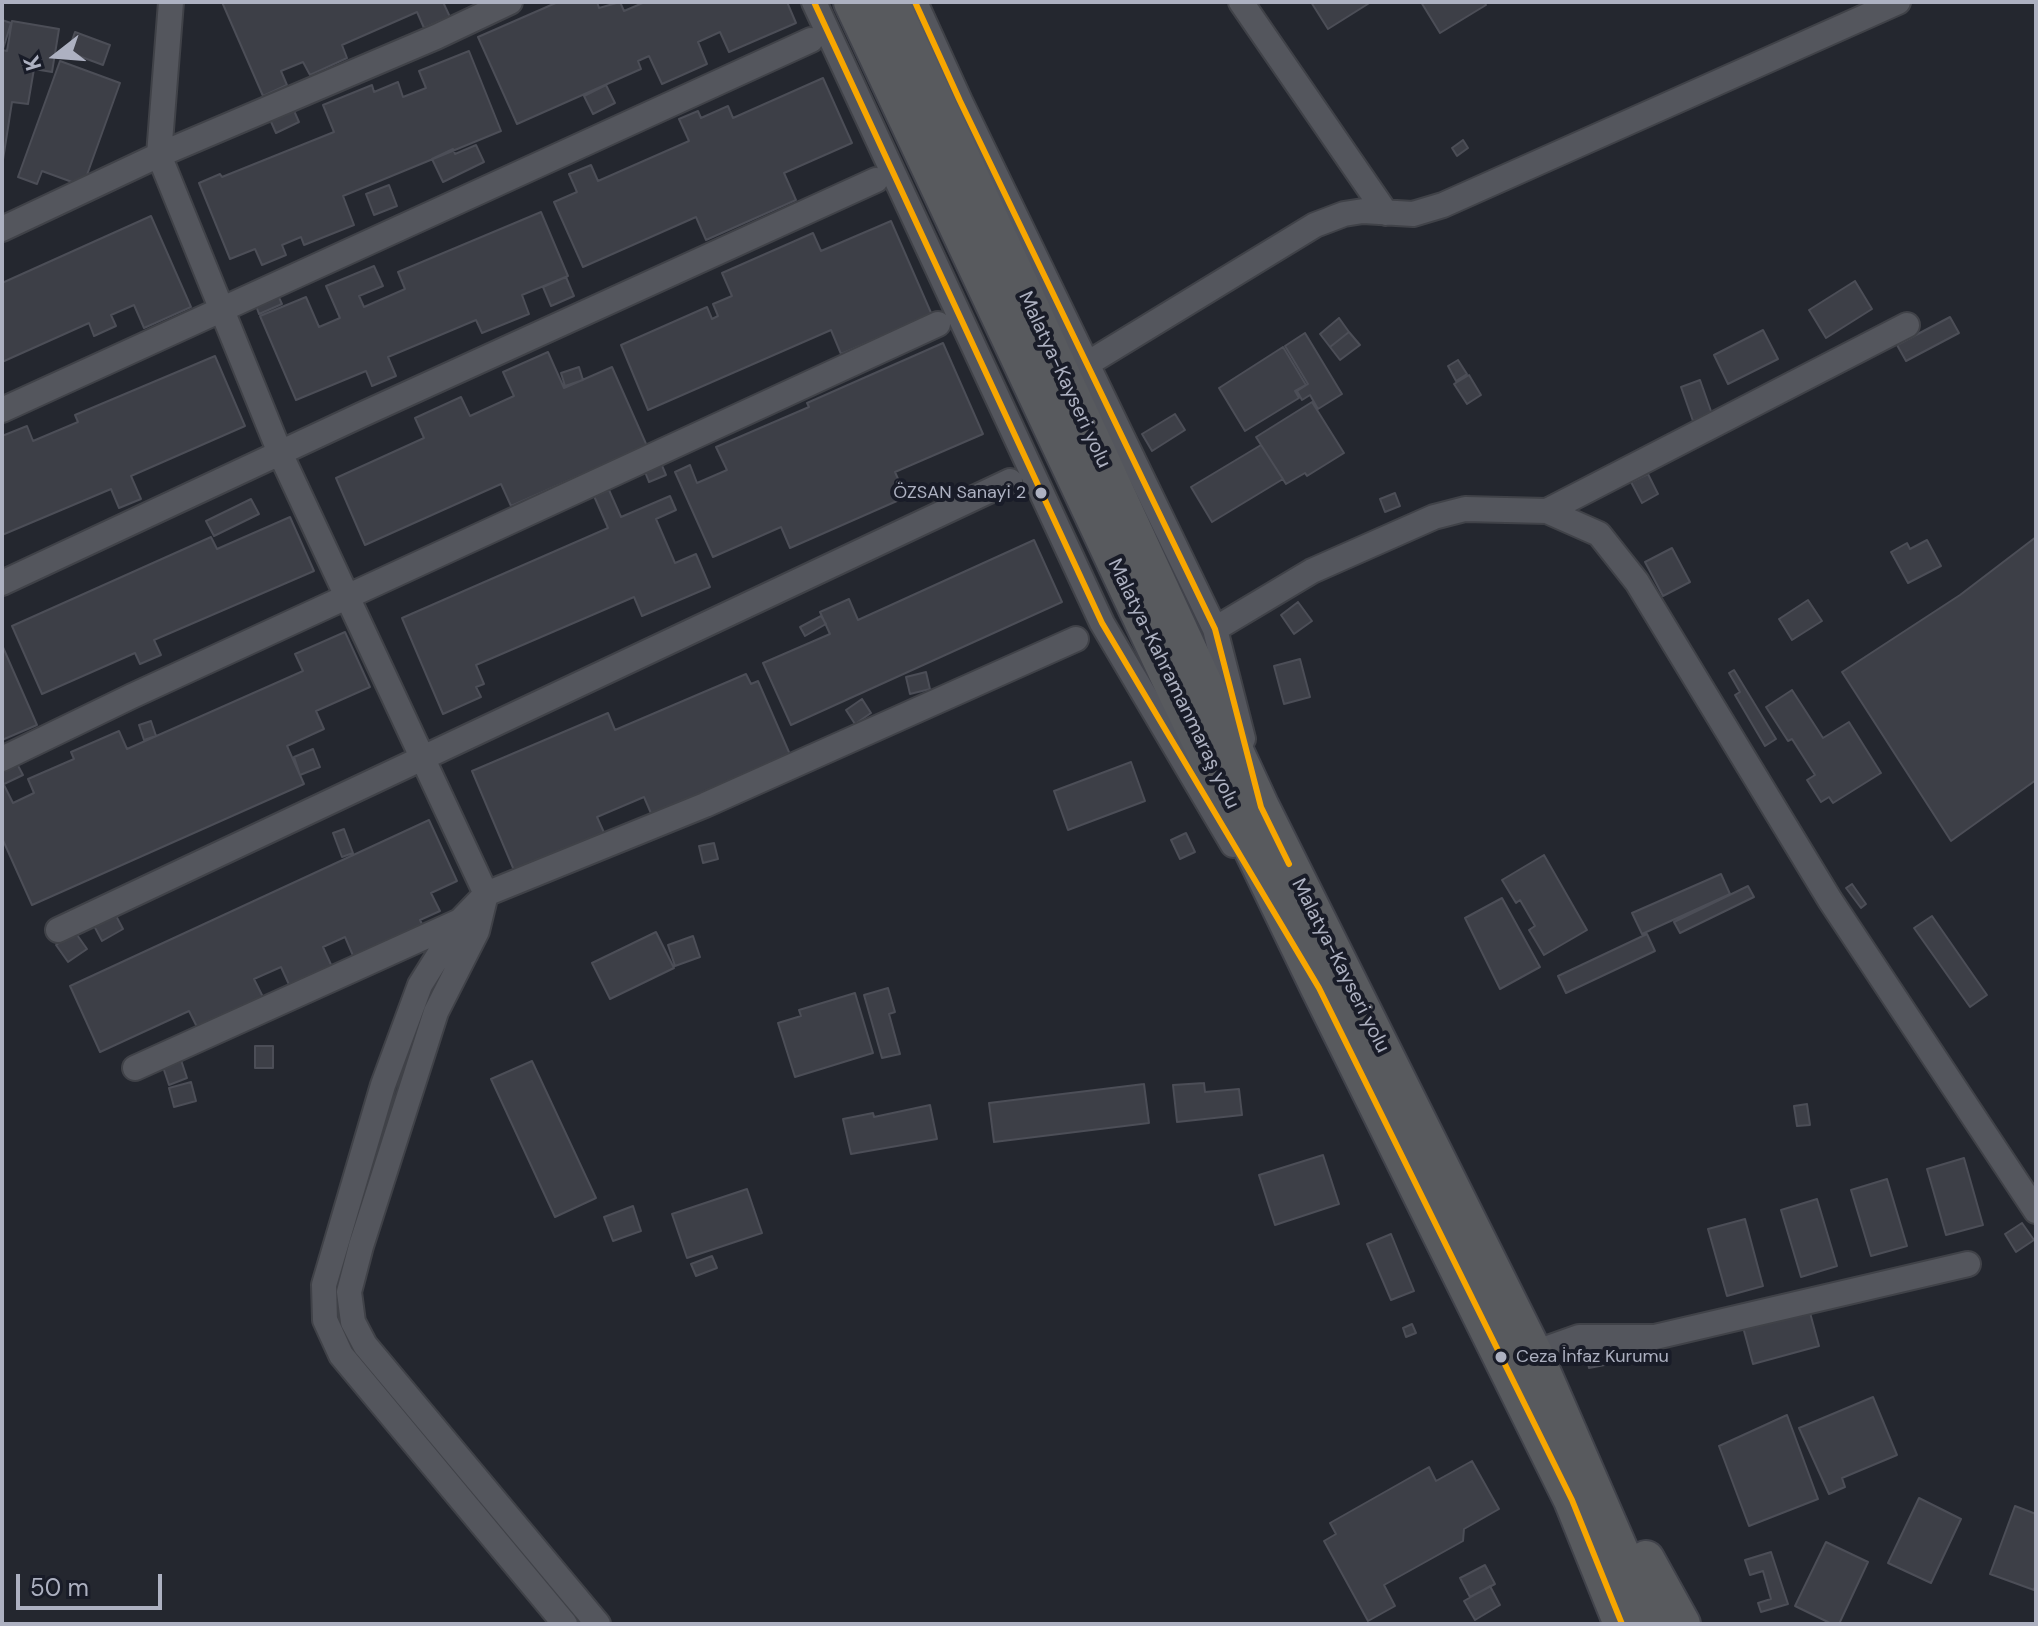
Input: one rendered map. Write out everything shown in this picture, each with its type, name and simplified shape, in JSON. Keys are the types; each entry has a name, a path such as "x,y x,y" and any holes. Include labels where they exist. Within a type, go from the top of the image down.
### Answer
{"highway":[{"name":"Malatya-Kahramanmaraş yolu","path":"852,2 952,219 1319,988 1572,1500 1622,1624"},
{"name":"Malatya-Kayseri yolu","path":"890,2 1261,807 1534,1353 1652,1624"},
{"path":"1534,1353 1682,1624"},
{"path":"1572,1500 1600,1624"}],"street":[{"path":"3,228 159,155 436,37 510,2"},
{"path":"814,2 1102,623 1319,988"},
{"path":"915,2 966,115 1215,629 1261,807"},
{"path":"1241,2 1386,213"},
{"path":"1087,364 1315,225 1344,214 1363,211 1413,214 1443,205 1898,2"},
{"path":"174,4 159,155 280,453 486,894 477,931 436,1012 361,1246 349,1292 353,1322 365,1345 598,1624"},
{"path":"2,410 811,40"},
{"path":"2,583 876,180"},
{"path":"2,759 938,324"},
{"path":"1547,511 1907,325"},
{"path":"58,930 1010,481"},
{"path":"1215,629 1312,571 1434,517 1465,509 1547,511 1599,534 1637,582 1830,900 2036,1211"},
{"path":"565,1624 341,1355 325,1320 324,1285 383,1085 420,985 460,921 486,894 705,805 1076,639"},
{"path":"135,1068 460,921"},
{"path":"1534,1353 1579,1337 1655,1337 1968,1264"}],"building":[{"path":"222,2 443,2 450,17 424,28 417,12 342,45 347,58 310,75 303,62 281,71 287,85 263,96"},
{"path":"558,2 597,2 599,8 620,2 624,11 645,2 787,2 796,23 729,52 720,32 698,42 707,64 662,84 649,56 638,61 641,69 517,124 478,37"},
{"path":"1311,2 1371,2 1328,29"},
{"path":"1421,2 1484,2 1486,5 1440,33"},
{"path":"2,20 11,23 3,49 2,48"},
{"path":"12,21 59,29 52,72 34,69 28,104 12,102 2,166 2,50 7,51"},
{"path":"75,32 110,45 103,65 68,52"},
{"path":"469,51 501,131 343,196 354,225 304,245 301,237 282,245 286,255 262,265 255,249 230,259 199,183 220,174 222,177 334,132 323,105 372,85 374,92 398,82 403,97 426,88 419,71"},
{"path":"60,61 120,83 83,186 42,171 37,184 18,177"},
{"path":"823,78 852,143 784,173 796,200 706,240 696,217 583,267 554,202 577,192 569,174 591,165 598,181 689,141 679,119 698,111 701,118 728,106 733,118"},
{"path":"606,85 615,103 593,114 584,96"},
{"path":"291,104 299,122 276,133 268,115"},
{"path":"1463,140 1468,148 1457,156 1452,148"},
{"path":"476,145 484,162 443,182 432,159 453,149 455,154"},
{"path":"389,185 397,206 374,215 366,194"},
{"path":"541,212 568,276 522,295 529,314 482,333 476,320 388,357 396,376 372,386 366,371 296,400 260,316 306,297 319,327 340,318 326,286 374,266 383,286 359,296 364,307 405,289 398,272"},
{"path":"151,216 191,307 144,328 134,305 111,315 116,326 94,336 89,323 2,362 2,283"},
{"path":"891,221 932,315 841,354 831,330 648,410 621,345 707,307 712,319 718,316 713,304 732,296 722,273 813,233 821,251"},
{"path":"566,277 574,296 551,306 543,287"},
{"path":"1855,281 1872,309 1826,338 1809,310"},
{"path":"276,291 282,304 259,314 254,300"},
{"path":"1950,317 1959,333 1906,361 1897,345"},
{"path":"1339,318 1349,332 1330,347 1320,334"},
{"path":"1763,330 1778,359 1728,384 1714,355"},
{"path":"1349,332 1360,345 1340,360 1330,347"},
{"path":"1305,333 1342,394 1318,409 1310,395 1302,400 1297,391 1308,384 1285,346"},
{"path":"943,343 983,434 895,472 906,497 790,548 781,527 713,557 675,472 690,465 697,483 727,470 716,447"},
{"path":"1283,347 1306,385 1295,391 1299,398 1245,431 1219,388"},
{"path":"548,352 564,388 612,367 647,446 511,506 501,484 365,545 336,478 424,438 415,418 461,397 470,416 514,396 503,372"},
{"path":"215,356 245,426 131,476 141,499 119,508 111,489 2,535 2,436 27,426 33,441 78,422 75,415"},
{"path":"1458,360 1467,374 1456,381 1448,366"},
{"path":"579,367 583,380 565,386 561,373"},
{"path":"1469,375 1481,395 1467,404 1454,384"},
{"path":"1700,380 1712,414 1693,421 1681,387"},
{"path":"1312,402 1344,453 1307,476 1305,473 1286,484 1256,437"},
{"path":"1175,414 1185,430 1152,451 1142,434"},
{"path":"1261,445 1283,479 1212,522 1191,487"},
{"path":"658,456 666,475 649,482 641,462"},
{"path":"1648,474 1658,494 1642,503 1631,482"},
{"path":"609,490 621,517 670,496 676,510 656,519 675,563 696,554 710,587 642,616 634,597 476,665 484,684 476,687 481,697 443,714 402,618 608,528 594,496"},
{"path":"1395,493 1400,506 1385,512 1380,499"},
{"path":"251,499 259,514 214,536 206,521"},
{"path":"290,517 314,571 154,640 161,655 140,664 135,653 42,694 12,626 211,537 217,549"},
{"path":"2036,537 2036,780 1951,841 1842,672 1960,595"},
{"path":"1034,540 1062,602 791,725 763,663 830,634 820,612 849,599 858,620"},
{"path":"1927,540 1941,566 1908,583 1891,552 1907,543 1910,549"},
{"path":"1672,548 1690,582 1663,596 1645,562"},
{"path":"1808,600 1822,621 1792,640 1779,619"},
{"path":"1298,602 1312,621 1294,634 1281,615"},
{"path":"821,616 826,624 805,636 800,627"},
{"path":"345,632 370,687 316,711 324,729 287,746 304,784 32,905 2,838 2,781 13,803 34,793 28,779 74,759 71,752 119,731 127,749 303,671 295,654"},
{"path":"2,645 37,725 2,740"},
{"path":"1300,659 1310,697 1284,704 1274,666"},
{"path":"1734,670 1776,739 1765,746 1735,695 1740,692 1729,673"},
{"path":"926,672 930,689 910,694 906,677"},
{"path":"746,674 751,684 758,681 792,759 653,818 644,797 597,817 606,837 516,875 472,771 608,713 615,730"},
{"path":"1792,690 1823,738 1849,722 1881,773 1833,803 1829,797 1821,802 1807,780 1815,775 1766,707"},
{"path":"862,699 871,713 855,724 846,710"},
{"path":"151,721 156,736 144,740 139,725"},
{"path":"313,749 320,767 300,775 294,757"},
{"path":"15,760 23,775 2,785 2,766"},
{"path":"1131,762 1145,801 1068,830 1054,791"},
{"path":"429,820 457,881 431,893 440,911 420,920 423,926 354,958 345,937 323,947 333,969 291,989 281,967 254,979 263,997 197,1027 189,1011 100,1052 70,986"},
{"path":"344,829 353,853 342,857 333,833"},
{"path":"1186,833 1195,852 1180,859 1171,840"},
{"path":"714,843 718,859 703,863 699,846"},
{"path":"1544,855 1587,930 1544,955 1529,930 1535,926 1520,900 1516,903 1502,880"},
{"path":"1721,874 1730,894 1642,934 1632,913"},
{"path":"1852,884 1866,904 1861,908 1846,888"},
{"path":"1748,886 1754,897 1680,933 1674,922"},
{"path":"1502,898 1540,967 1500,989 1465,918"},
{"path":"113,910 123,929 102,941 92,922"},
{"path":"1932,916 1987,995 1970,1007 1914,928"},
{"path":"75,932 87,949 68,962 56,945"},
{"path":"656,932 674,968 610,999 592,963"},
{"path":"1647,934 1655,951 1566,993 1558,976"},
{"path":"693,936 700,957 675,966 668,945"},
{"path":"888,988 895,1012 889,1014 900,1054 882,1058 864,995"},
{"path":"855,993 873,1053 795,1077 778,1023 801,1016 799,1010"},
{"path":"255,1046 273,1046 273,1068 255,1068"},
{"path":"179,1054 187,1078 169,1085 161,1061"},
{"path":"532,1061 596,1198 555,1217 491,1079"},
{"path":"191,1082 196,1101 174,1107 169,1088"},
{"path":"1204,1083 1205,1092 1239,1089 1242,1115 1177,1122 1173,1085"},
{"path":"1144,1084 1149,1123 994,1142 989,1103"},
{"path":"1807,1104 1810,1125 1797,1126 1794,1106"},
{"path":"930,1105 937,1139 851,1154 843,1119 873,1113 874,1117"},
{"path":"1323,1155 1339,1204 1275,1225 1259,1175"},
{"path":"1964,1158 1983,1225 1946,1235 1927,1169"},
{"path":"1887,1179 1907,1246 1871,1256 1851,1190"},
{"path":"747,1189 762,1233 687,1258 672,1214"},
{"path":"1817,1199 1837,1266 1801,1277 1781,1210"},
{"path":"633,1206 641,1231 613,1241 604,1217"},
{"path":"1745,1219 1763,1286 1727,1296 1708,1229"},
{"path":"2022,1223 2034,1240 2016,1252 2005,1234"},
{"path":"1391,1234 1414,1291 1391,1300 1367,1244"},
{"path":"712,1256 717,1268 696,1276 691,1264"},
{"path":"1809,1309 1819,1346 1753,1364 1743,1327"},
{"path":"1412,1324 1416,1333 1406,1337 1403,1328"},
{"path":"1607,1348 1610,1364 1589,1368 1586,1352"},
{"path":"1873,1397 1897,1455 1842,1478 1845,1487 1829,1494 1799,1428"},
{"path":"1787,1415 1818,1499 1749,1526 1719,1446"},
{"path":"1472,1461 1499,1509 1464,1529 1463,1541 1384,1585 1395,1606 1368,1621 1324,1541 1336,1534 1330,1523 1429,1467 1436,1481"},
{"path":"1919,1498 1961,1519 1931,1583 1888,1563"},
{"path":"2015,1506 2036,1514 2034,1590 1990,1574"},
{"path":"1826,1542 1868,1562 1839,1624 1832,1624 1795,1606"},
{"path":"1771,1552 1788,1604 1761,1612 1758,1603 1771,1599 1763,1571 1750,1575 1745,1560"},
{"path":"1485,1565 1495,1584 1470,1597 1460,1578"},
{"path":"1490,1586 1500,1605 1475,1620 1464,1601"}],"transit line":[{"path":"814,2 1102,623 1319,988 1572,1500 1622,1624"},
{"path":"915,2 1215,629 1261,807 1289,864"}],"place":[{"name":"ÖZSAN Sanayi 2","path":"1041,493"},
{"name":"Ceza İnfaz Kurumu","path":"1501,1357"}]}
